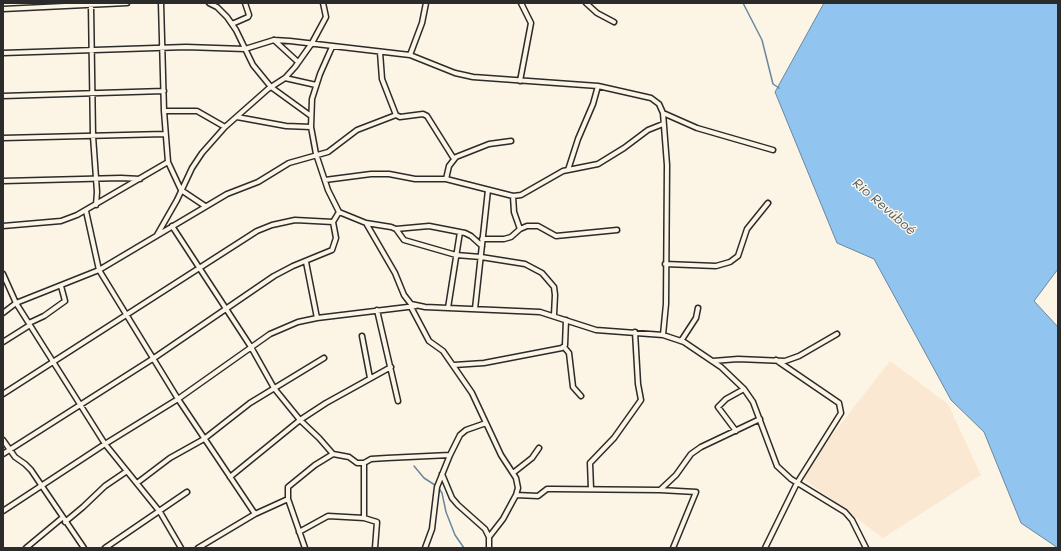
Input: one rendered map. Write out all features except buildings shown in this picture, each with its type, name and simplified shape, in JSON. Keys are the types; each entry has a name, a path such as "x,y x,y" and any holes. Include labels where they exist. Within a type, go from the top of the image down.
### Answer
{"street":[{"path":"3,9 91,6 127,3"},
{"path":"161,3 165,134 168,162 181,190 205,206"},
{"path":"209,3 216,7 232,24 253,65 271,87 311,116"},
{"path":"232,24 248,17 249,15 245,3"},
{"path":"157,235 174,207 192,168 202,153 225,127 271,87 285,78 312,43 326,17 323,3"},
{"path":"410,55 422,23 426,3"},
{"path":"520,81 530,23 521,3"},
{"path":"586,3 596,13 614,22"},
{"path":"91,6 93,136 97,192 96,205"},
{"path":"274,40 298,62"},
{"path":"3,53 163,47 244,49 274,40 410,55 455,73 473,77 598,86 651,98 659,104 663,113 667,166 668,201 664,335"},
{"path":"332,47 316,85 312,99 311,127 316,154 326,180 328,190 339,212 366,223 396,229 429,226 460,232 471,236 482,246"},
{"path":"380,52 382,79 396,115"},
{"path":"285,78 316,85"},
{"path":"568,170 578,139 593,104 598,86"},
{"path":"3,96 92,95 164,91"},
{"path":"164,111 198,111 225,127"},
{"path":"663,113 697,128 773,150"},
{"path":"3,313 16,304 99,270 226,194 272,175 289,163 336,148 357,130 396,115 400,117 423,114 427,116 454,159"},
{"path":"237,117 286,126 311,127"},
{"path":"326,180 380,173 415,179 446,179 513,196 527,193 559,173 598,164 624,148 648,130 663,124"},
{"path":"3,138 165,134"},
{"path":"446,179 449,166 454,159 489,144 511,142"},
{"path":"3,226 61,221 86,211 168,162"},
{"path":"3,181 96,180 121,178 141,179"},
{"path":"475,309 488,190"},
{"path":"513,196 514,212 520,229"},
{"path":"665,264 716,266 730,262 738,256 748,230 768,203"},
{"path":"86,211 99,270 128,315 178,399 255,514"},
{"path":"3,454 154,358 274,276 293,266 306,262 332,250 336,238 333,222 339,212"},
{"path":"3,394 128,315 243,238 272,225 295,220 333,222"},
{"path":"366,223 395,273 404,295 411,304 416,306"},
{"path":"172,226 251,347 274,388 300,420 333,454 349,457 357,463 364,463 381,458 450,454"},
{"path":"482,239 504,239 511,237 520,229 527,226 538,226 556,236 617,230"},
{"path":"396,229 404,240 456,255 481,256 518,262 542,273 554,287 554,315"},
{"path":"448,308 460,232"},
{"path":"306,262 317,318"},
{"path":"3,274 4,281 16,304 105,444 160,512 181,548"},
{"path":"3,342 65,301 61,286"},
{"path":"3,511 105,444 178,399 270,334 317,318 416,306 528,311 554,315 596,330 664,335 681,341 713,361 733,377 744,389 754,402 778,466 797,483 845,512 852,520 866,548"},
{"path":"411,307 429,341 444,351 472,393 501,455 516,478 518,488 516,495 503,519 489,536"},
{"path":"681,341 696,318 698,308"},
{"path":"377,310 398,401"},
{"path":"566,320 564,347 569,353 573,387 580,396"},
{"path":"591,489 590,463 614,438 641,400 638,384 635,332"},
{"path":"713,361 738,359 785,361 799,356 837,334"},
{"path":"362,336 370,378"},
{"path":"454,365 484,363 529,356 564,347"},
{"path":"137,483 170,458 204,439 250,403 324,358"},
{"path":"765,548 797,483 841,413 839,403 776,360"},
{"path":"230,477 300,420 391,367"},
{"path":"736,431 718,407 726,399 744,389"},
{"path":"660,490 676,475 691,454 701,447 760,419"},
{"path":"425,548 432,529 437,487 450,454 460,435 466,430 486,423"},
{"path":"3,440 15,457 25,464 84,548"},
{"path":"513,473 532,458 539,448"},
{"path":"305,548 288,499 288,487 315,465 333,454"},
{"path":"364,463 364,518"},
{"path":"26,548 83,507 105,486 127,471"},
{"path":"442,474 452,498 485,529 489,536 489,548"},
{"path":"516,495 538,496 547,489 660,490 696,492 673,548"},
{"path":"105,548 160,512 187,492"},
{"path":"198,548 255,514 288,499"},
{"path":"299,532 328,516 364,518 377,522 375,548"}],"shaded area":[{"path":"890,361 948,404 981,475 883,538 800,476"}],"water":[{"name":"Rio Revúboé","path":"824,3 1058,3 1058,269 1034,301 1058,327 1058,548 1021,523 984,432 951,400 874,259 837,243 775,92"}],"waterway":[{"path":"743,3 762,40 773,84 779,88"},
{"path":"414,466 424,478 438,487 442,493 446,512 455,535 464,548"}]}
